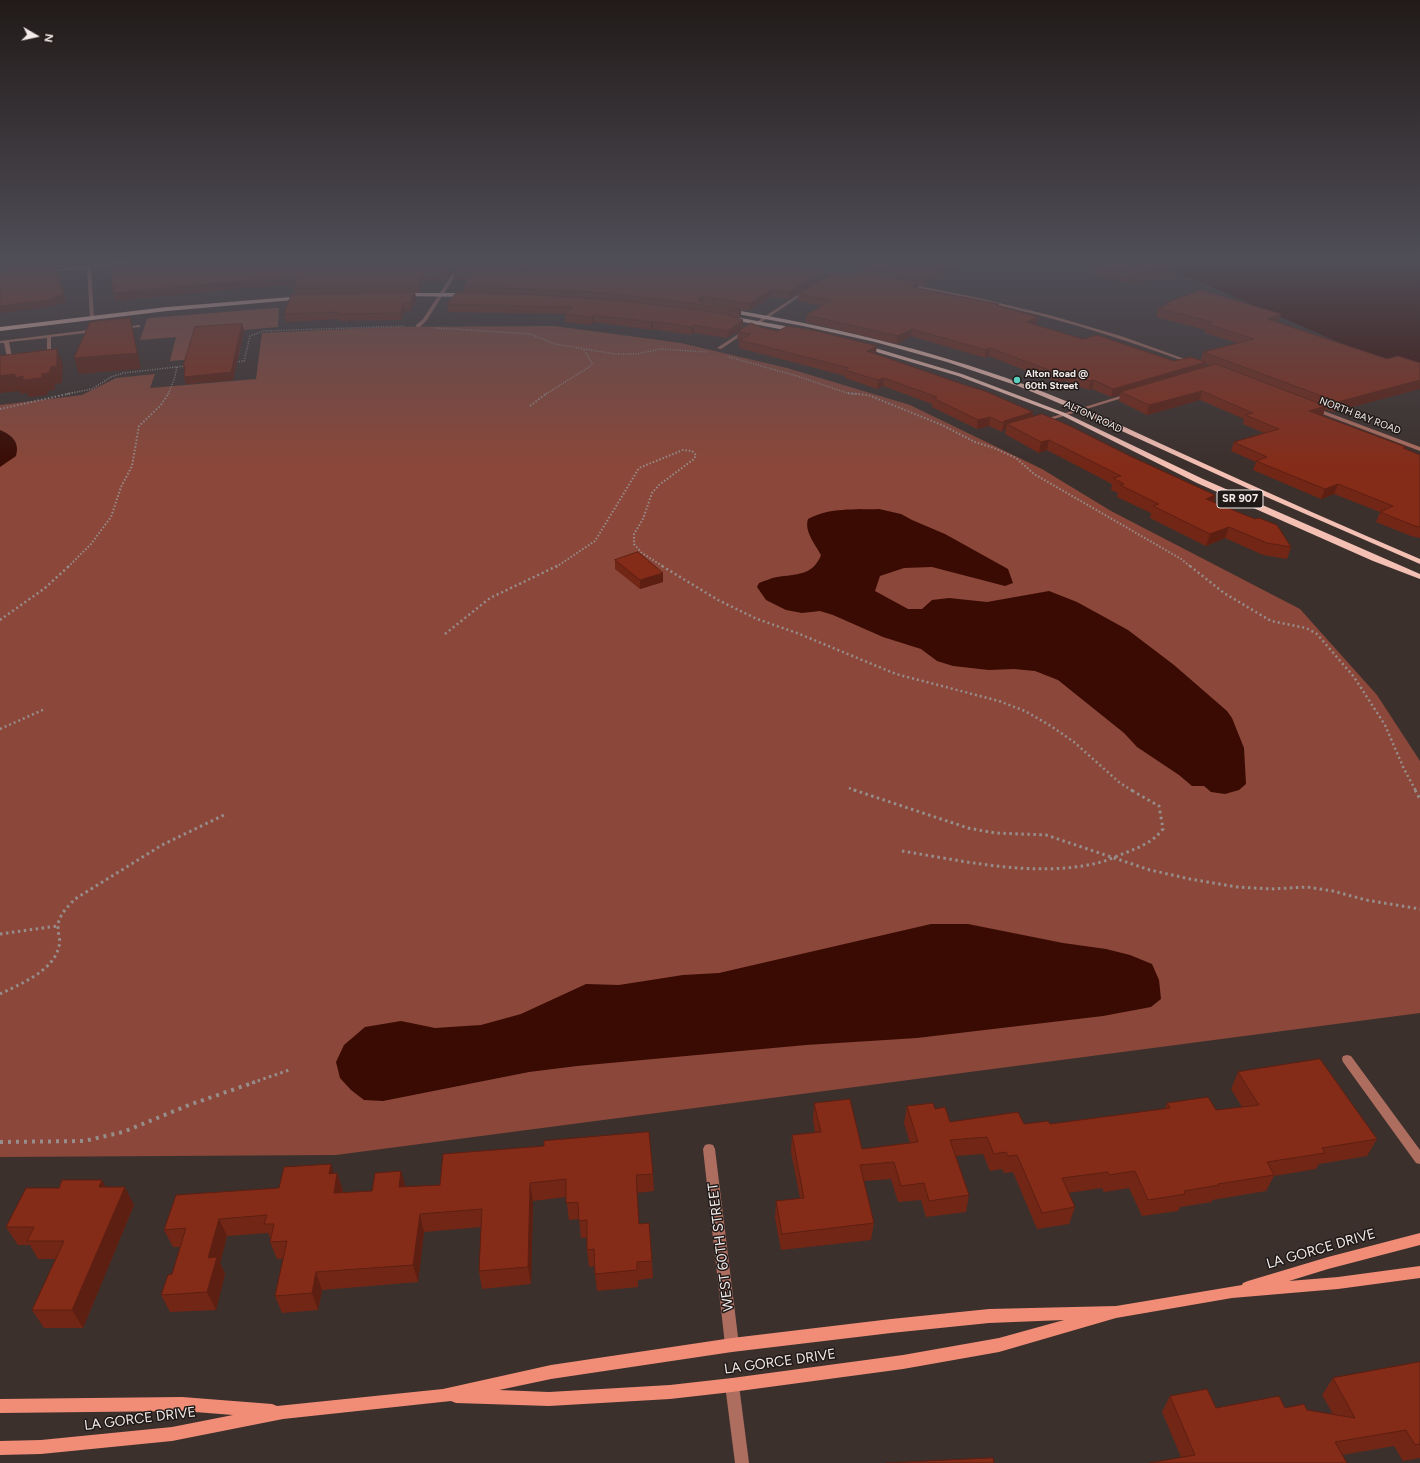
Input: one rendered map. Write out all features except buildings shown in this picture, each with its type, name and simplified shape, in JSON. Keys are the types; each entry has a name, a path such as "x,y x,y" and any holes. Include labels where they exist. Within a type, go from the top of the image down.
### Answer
{"main road":[{"path":"795,330 804,332"},
{"name":"ALTON ROAD","path":"828,330 873,340 950,361 1021,386 1079,410 1420,562"},
{"name":"ALTON ROAD","path":"856,344 960,375 1063,414 1207,484 1420,577"},
{"name":"LA GORCE DRIVE","path":"1232,1292 1328,1263 1420,1239"},
{"name":"LA GORCE DRIVE","path":"443,1396 549,1399 670,1392 732,1385 903,1362 999,1344 1116,1312 1232,1292 1338,1284 1420,1272"},
{"name":"LA GORCE DRIVE","path":"0,1448 42,1447 172,1434 283,1412 443,1396 551,1372 732,1346 891,1326 989,1316 1116,1312"},
{"name":"LA GORCE DRIVE","path":"0,1406 182,1404 283,1412"}],"street":[{"path":"0,342 94,330"},
{"path":"718,348 746,330"},
{"path":"1095,330 1199,365"},
{"path":"83,346 89,331"},
{"path":"42,363 49,360 50,336"},
{"path":"6,341 12,367"},
{"path":"0,368 19,366"},
{"path":"1034,423 1137,393"},
{"name":"NORTH BAY ROAD","path":"1309,407 1420,449"},
{"path":"1346,1059 1420,1159"},
{"name":"WEST 60TH STREET","path":"709,1149 732,1346"},
{"path":"732,1385 742,1463"}],"path":[{"path":"229,362 244,360 250,336 264,331 286,330"},
{"path":"478,330 530,334 549,342 626,355 668,349 710,353"},
{"path":"530,406 552,389 592,364 584,349"},
{"path":"724,356 797,376 850,394 868,395 942,425 975,442 994,448 1016,458 1021,464 1040,477 1181,559 1224,593 1253,611 1271,621 1306,628 1317,634 1354,677 1385,725 1404,769 1420,799"},
{"path":"0,409 95,388 108,378 123,373 185,366"},
{"path":"0,620 45,588 70,566 92,544 111,517 121,487 132,466 139,426 155,411 169,394 174,384 178,367"},
{"path":"445,634 490,598 552,570 595,541 639,468 675,452 683,450 692,451 696,454 694,459 659,485 652,493 643,519 634,534 634,544 642,553 718,600 757,619 797,633 896,674 999,701 1025,711 1051,726 1074,742 1120,783 1159,806 1163,829 1156,838 1114,858 1088,865 1056,868 1021,867 967,862 902,851"},
{"path":"0,730 45,709"},
{"path":"849,788 968,828 996,833 1046,835 1150,870 1190,880 1237,887 1271,889 1307,887 1333,891 1366,900 1420,908"},
{"path":"0,994 33,976 51,961 59,948 60,936 57,926 62,914 71,903 87,891 154,850 224,815"},
{"path":"0,934 57,926"},
{"path":"0,1142 84,1141 123,1132 189,1105 289,1070"}],"shaded area":[{"path":"143,330 243,330 239,356 170,361 176,337 140,340"},
{"path":"320,330 586,330 681,343 787,368 910,405 1042,469 1111,511 1300,609 1377,695 1420,761 1420,1013 336,1155 0,1157 0,405 82,395 116,378 155,374 150,388 256,379 262,333"},
{"path":"1311,330 1420,330 1420,372 1338,342"},
{"path":"0,430 8,434 14,440 17,451 16,456 0,467"},
{"path":"879,509 901,514 945,534 1008,569 1013,583 1005,586 932,567 904,568 880,576 875,591 908,609 922,609 932,600 949,598 987,602 1049,591 1077,602 1128,630 1174,665 1227,711 1232,718 1244,748 1246,784 1239,790 1225,794 1211,792 1204,786 1192,786 1179,775 1137,747 1124,733 1058,680 1035,671 1014,669 989,670 953,666 937,661 921,649 883,637 833,615 820,611 802,613 786,610 766,600 757,587 759,583 775,577 803,573 818,562 821,555 809,533 807,524 808,519 816,515 834,511"},
{"path":"931,924 968,924 1063,943 1106,949 1130,955 1152,964 1159,980 1161,999 1151,1007 1103,1016 917,1038 806,1045 577,1066 529,1072 383,1101 364,1100 351,1090 340,1078 336,1062 344,1045 365,1027 401,1021 435,1028 481,1025 521,1014 586,984 619,985 683,975 719,973"}],"place":[{"name":"Alton Road @ 60th Street","path":"1017,380"}]}
